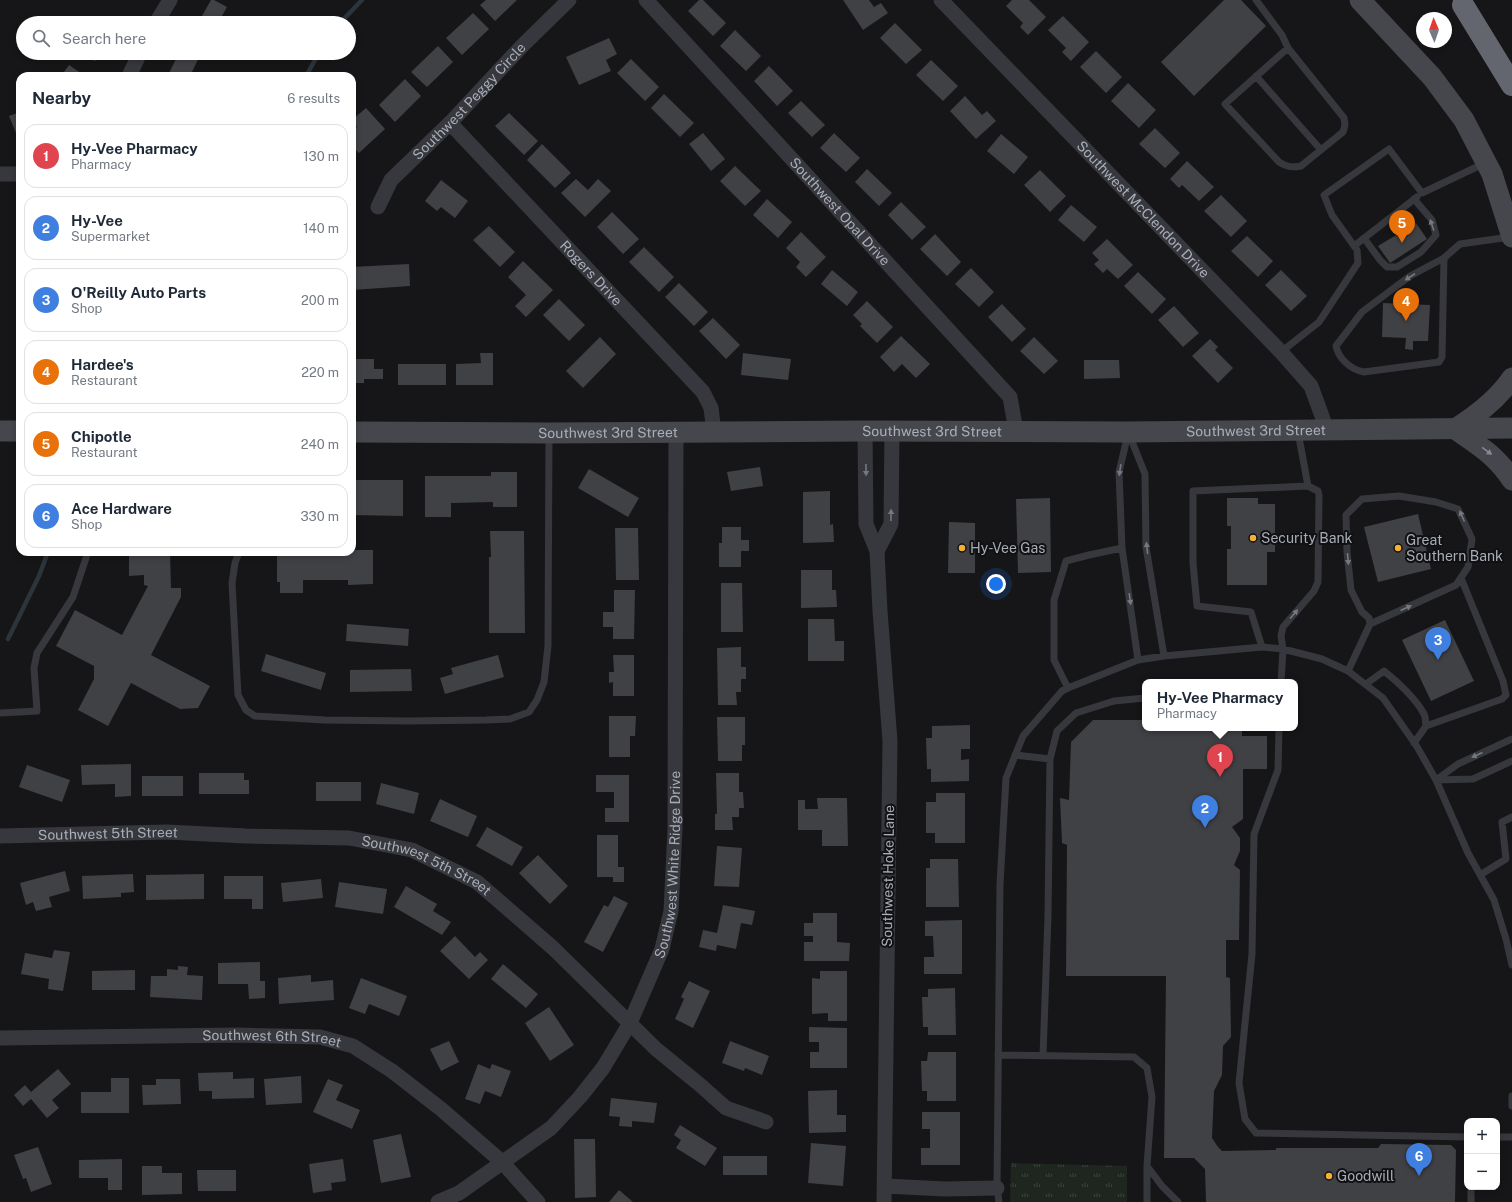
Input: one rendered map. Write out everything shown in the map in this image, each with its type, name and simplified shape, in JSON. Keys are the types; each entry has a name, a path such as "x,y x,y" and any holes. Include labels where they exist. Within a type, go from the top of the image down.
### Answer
{"highway":[{"path":"1460,3 1512,57"},
{"path":"1460,3 1512,85"}],"main road":[{"path":"1360,0 1432,77 1464,120 1492,174 1512,237"},
{"path":"1512,378 1491,402 1476,416 1455,429 1495,457 1504,467 1512,480"},
{"name":"Southwest 3rd Street","path":"356,432 1128,432 1512,428"},
{"path":"0,431 16,431"}],"street":[{"path":"160,16 170,0"},
{"name":"Southwest Peggy Circle","path":"378,207 391,180 450,123 522,46 569,0"},
{"name":"Southwest Opal Drive","path":"646,0 1010,397 1016,431"},
{"name":"Southwest McClendon Drive","path":"941,0 1281,352 1311,386 1327,430"},
{"path":"131,72 137,60"},
{"name":"Rogers Drive","path":"450,123 703,392 711,408 714,432"},
{"path":"0,174 16,174"},
{"name":"Southwest Hoke Lane","path":"865,431 866,524 878,551 880,611 890,742 884,1202"},
{"name":"Southwest Hoke Lane","path":"878,551 891,524 892,431"},
{"name":"Southwest White Ridge Drive","path":"438,1202 458,1193 551,1128 580,1097 603,1068 630,1023 662,949 671,911 675,821 676,432"},
{"name":"Southwest 5th Street","path":"0,836 167,832 246,836 348,838 412,850 477,882 553,948 656,1049 726,1108 766,1122"},
{"name":"Southwest 6th Street","path":"0,1038 238,1035 320,1037 353,1046 392,1071 441,1109 502,1162 538,1202"},
{"path":"885,1186 945,1189 998,1195"}],"lane":[{"path":"1256,0 1282,35 1288,48 1344,118 1345,125 1343,132 1301,166 1289,168 1279,162 1225,104 1288,48"},
{"path":"1256,76 1321,150"},
{"path":"1281,352 1319,322 1358,263 1357,250 1332,215 1324,195 1390,149 1422,193"},
{"path":"1354,246 1422,193 1486,162"},
{"path":"1364,238 1387,267 1397,267 1421,252 1436,235 1432,220 1414,200"},
{"path":"1444,258 1442,357 1439,362 1364,372 1356,371 1337,354 1336,346 1362,312 1410,276 1444,258 1460,244 1512,237"},
{"path":"1297,430 1308,486"},
{"path":"1128,432 1119,472 1122,548 1138,660"},
{"path":"1128,432 1145,474 1146,546 1164,656"},
{"path":"238,556 232,583 238,695 246,710 255,716 325,720 486,720 510,719 529,712 537,700 544,682 548,646 549,433"},
{"path":"1262,647 1251,612 1197,606 1193,563 1193,491 1308,486 1318,492 1318,582 1314,590 1283,627 1281,636 1283,649 1281,679"},
{"path":"1348,671 1370,624 1369,618 1362,612 1351,590 1347,552 1346,515 1362,499 1400,496 1436,502 1458,509 1472,539 1468,567 1456,585 1370,624"},
{"path":"1068,688 1054,660 1054,600 1066,561 1122,548"},
{"path":"0,713 37,711 34,668 38,654 72,597 87,556"},
{"path":"1414,742 1426,726 1502,698 1506,695 1503,681 1461,578"},
{"path":"998,1195 1000,884 1006,778 1023,736 1062,691 1068,688 1138,660 1164,656 1262,647 1283,649 1322,659 1348,671 1383,698 1414,742 1436,780 1468,853 1494,900 1511,955 1512,965"},
{"path":"1366,684 1384,671 1408,692 1424,714 1426,726"},
{"path":"1043,1056 1048,916 1050,759 1057,731 1076,713 1114,701 1142,698"},
{"path":"1279,731 1278,770 1254,834 1253,950 1239,1083 1245,1119 1256,1133 1464,1137"},
{"path":"1436,780 1458,764 1512,739"},
{"path":"1015,755 1050,759"},
{"path":"1436,780 1473,779 1512,761"},
{"path":"1480,875 1506,859 1502,822 1512,817"},
{"path":"998,1055 1134,1057 1147,1068 1152,1097 1147,1166 1147,1202"},
{"path":"1512,1096 1512,1106"},
{"path":"1500,1137 1512,1137"},
{"path":"1147,1166 1162,1186 1178,1202"},
{"path":"1471,1190 1471,1202"}],"green space":[{"path":"1011,1163 1127,1166 1127,1202 1010,1202"}],"building":[{"path":"211,0 214,0 227,7 222,16 202,16"},
{"path":"486,0 517,0 495,21 480,5"},
{"path":"699,0 703,0 726,23 713,36 688,11"},
{"path":"843,0 869,0 874,7 881,3 888,13 863,30"},
{"path":"1012,0 1029,0 1046,17 1028,35 1020,27 1023,23 1006,6"},
{"path":"1224,0 1241,0 1266,26 1194,96 1161,62"},
{"path":"473,13 489,29 462,55 446,38"},
{"path":"1063,16 1089,42 1071,61 1062,52 1066,48 1048,30"},
{"path":"895,23 922,50 906,64 880,38"},
{"path":"735,30 761,56 746,71 720,46"},
{"path":"609,38 617,54 606,60 611,71 579,85 566,57"},
{"path":"438,46 453,62 427,87 411,72"},
{"path":"1096,51 1122,77 1106,93 1080,67"},
{"path":"631,59 659,87 645,101 617,73"},
{"path":"176,60 198,60 192,72 170,72"},
{"path":"931,60 958,86 943,101 916,75"},
{"path":"69,65 79,72 64,72"},
{"path":"769,66 793,91 777,106 754,81"},
{"path":"405,79 421,96 395,122 379,105"},
{"path":"1128,83 1156,110 1139,128 1111,101"},
{"path":"664,94 694,123 680,137 651,108"},
{"path":"965,96 982,115 987,111 996,121 976,139 950,111"},
{"path":"801,101 825,125 812,137 788,113"},
{"path":"366,108 385,129 359,153 356,150 356,117"},
{"path":"16,113 16,133 9,116"},
{"path":"509,113 538,141 524,155 495,126"},
{"path":"1155,128 1180,153 1165,168 1139,144"},
{"path":"703,133 725,159 711,171 689,144"},
{"path":"834,133 860,158 846,172 820,148"},
{"path":"1001,134 1028,157 1014,174 987,151"},
{"path":"542,144 571,173 555,188 527,160"},
{"path":"1187,161 1214,187 1199,201 1182,185 1179,188 1170,179"},
{"path":"735,166 761,191 745,206 720,181"},
{"path":"867,169 892,193 879,206 855,182"},
{"path":"1040,170 1066,196 1050,212 1024,185"},
{"path":"576,179 588,190 598,179 611,191 585,217 561,193"},
{"path":"441,180 468,201 455,218 441,207 437,211 425,201"},
{"path":"1221,195 1247,221 1231,237 1204,211"},
{"path":"767,199 792,222 778,238 753,215"},
{"path":"901,202 926,227 912,240 888,215"},
{"path":"1071,205 1097,227 1084,242 1058,220"},
{"path":"612,212 639,239 623,254 597,227"},
{"path":"1416,223 1427,239 1390,263 1378,246"},
{"path":"489,226 515,252 500,267 473,240"},
{"path":"801,232 826,257 806,277 796,267 800,262 786,248"},
{"path":"935,234 961,262 947,276 920,249"},
{"path":"1247,236 1273,261 1258,277 1231,251"},
{"path":"1107,239 1133,265 1118,279 1107,269 1103,273 1094,264 1099,260 1092,253"},
{"path":"644,247 674,277 659,292 629,262"},
{"path":"523,261 553,290 526,317 515,306 526,295 508,277"},
{"path":"409,264 410,286 356,290 356,267"},
{"path":"971,268 994,292 979,307 955,284"},
{"path":"832,270 858,292 847,306 821,284"},
{"path":"1281,270 1307,296 1291,311 1265,285"},
{"path":"1138,272 1166,299 1152,314 1124,286"},
{"path":"679,283 708,312 694,326 665,297"},
{"path":"559,299 585,325 569,341 543,315"},
{"path":"867,301 893,327 877,343 860,326 862,324 853,315"},
{"path":"1383,303 1430,305 1428,341 1413,341 1413,350 1405,349 1406,338 1382,337"},
{"path":"1002,304 1026,329 1012,342 988,317"},
{"path":"1174,306 1199,333 1183,347 1158,320"},
{"path":"713,318 740,345 726,359 699,331"},
{"path":"901,336 930,364 916,378 902,364 894,372 880,357"},
{"path":"600,337 616,354 583,388 566,371"},
{"path":"1034,337 1058,361 1044,374 1020,351"},
{"path":"1210,339 1218,347 1215,350 1233,368 1218,383 1192,356"},
{"path":"480,353 493,353 493,385 456,385 456,364 481,363"},
{"path":"743,353 791,359 788,380 741,375"},
{"path":"356,359 374,359 374,369 383,369 383,379 364,379 364,383 356,383"},
{"path":"1084,360 1119,360 1120,378 1084,379"},
{"path":"398,364 446,364 446,385 398,385"},
{"path":"760,467 763,486 731,491 727,472"},
{"path":"589,469 639,498 628,517 578,488"},
{"path":"491,472 517,472 517,507 493,507 493,502 451,503 451,517 425,517 425,476 491,476"},
{"path":"356,480 403,480 403,516 356,515"},
{"path":"830,491 830,525 833,524 834,542 803,543 803,492"},
{"path":"1050,498 1051,572 1018,573 1016,499"},
{"name":"Security Bank","path":"1227,498 1258,498 1258,504 1275,504 1275,552 1267,552 1267,585 1227,585 1227,549 1231,549 1231,526 1227,526"},
{"name":"Great Southern Bank","path":"1418,514 1431,569 1378,582 1364,527"},
{"name":"Hy-Vee Gas","path":"949,522 975,523 975,573 948,573"},
{"path":"722,527 741,527 741,540 749,540 749,551 741,551 741,567 719,567 719,543 722,543"},
{"path":"615,528 638,528 639,580 616,580"},
{"path":"490,531 524,531 525,633 489,633 489,557 491,557"},
{"path":"356,550 373,550 373,584 348,585 348,580 303,580 303,593 280,593 280,582 277,582 277,556 356,556"},
{"path":"129,556 170,556 171,588 181,588 181,597 151,655 210,686 198,708 180,709 131,683 108,726 78,710 94,679 94,666 56,646 75,610 122,635 148,586 144,585 144,575 129,576"},
{"path":"801,570 832,570 832,590 836,590 837,607 801,608"},
{"path":"721,583 742,583 743,632 721,632"},
{"path":"614,590 635,590 634,639 613,639 613,627 603,627 603,612 614,612"},
{"path":"808,619 834,619 835,641 844,641 844,661 808,661"},
{"path":"1445,620 1474,681 1431,701 1402,640"},
{"path":"347,624 409,629 408,646 346,641"},
{"path":"741,647 741,667 746,667 746,679 741,679 741,692 736,692 737,705 718,705 717,648"},
{"path":"266,654 326,673 321,690 261,671"},
{"path":"498,655 504,677 445,694 440,678 453,674 451,668"},
{"path":"613,655 634,655 634,696 613,696 613,682 609,683 609,672 614,672"},
{"path":"411,669 412,691 350,692 350,670"},
{"path":"609,716 636,716 635,736 630,736 630,757 609,757"},
{"path":"717,717 745,717 745,745 742,745 742,761 718,761"},
{"path":"1093,720 1142,720 1142,731 1242,731 1242,736 1267,736 1267,769 1243,769 1243,819 1232,827 1240,838 1240,851 1234,865 1240,870 1239,940 1226,940 1226,977 1230,978 1231,1037 1223,1046 1222,1075 1214,1091 1212,1138 1222,1151 1276,1150 1276,1148 1378,1148 1381,1144 1451,1145 1456,1150 1455,1202 1206,1202 1205,1169 1194,1158 1164,1158 1166,976 1066,976 1067,845 1062,843 1060,798 1069,800 1071,742"},
{"path":"970,725 970,749 961,749 961,760 969,759 969,781 931,782 931,769 927,769 926,738 932,738 932,726"},
{"path":"131,764 131,796 115,797 115,784 82,785 81,765"},
{"path":"27,765 70,780 62,802 19,787"},
{"path":"199,773 244,773 244,780 249,780 249,794 199,794"},
{"path":"716,773 739,773 739,792 743,792 744,808 739,808 739,817 732,817 733,830 715,830 715,814 717,814"},
{"path":"596,775 629,775 629,822 605,822 605,808 614,808 614,792 596,792"},
{"path":"142,776 183,776 183,796 142,796"},
{"path":"316,782 361,782 361,801 316,801"},
{"path":"381,783 419,793 414,814 376,804"},
{"path":"936,793 965,793 965,843 935,843 935,833 926,833 926,802 936,802"},
{"path":"817,798 847,798 848,846 822,846 822,830 798,830 798,800 805,800 805,809 818,809"},
{"path":"440,799 477,816 468,837 430,821"},
{"path":"487,827 523,847 512,866 476,846"},
{"path":"597,835 618,835 618,867 624,867 624,882 613,882 613,877 597,877"},
{"path":"717,846 742,848 739,887 714,886"},
{"path":"538,855 568,886 550,904 519,873"},
{"path":"930,859 958,859 959,907 926,907 926,868 930,868"},
{"path":"65,871 70,891 49,897 52,907 36,911 33,902 26,905 20,883"},
{"path":"133,874 134,892 121,893 121,897 83,899 82,876"},
{"path":"204,874 204,899 146,900 146,875"},
{"path":"224,876 263,876 263,909 252,909 252,899 224,899"},
{"path":"321,879 323,898 283,902 281,883"},
{"path":"339,882 387,889 383,914 335,907"},
{"path":"406,886 437,904 433,911 451,922 442,935 394,907"},
{"path":"614,896 628,903 603,952 584,942 604,905 608,907"},
{"path":"723,905 755,911 752,925 741,923 736,949 717,945 716,951 699,947 703,930 717,933"},
{"path":"813,913 837,913 837,942 850,943 849,961 804,961 804,942 813,942 813,936 804,936 804,923 813,923"},
{"path":"962,920 962,974 924,974 924,957 934,957 933,936 925,936 925,921"},
{"path":"455,936 475,957 480,952 488,960 469,979 440,951"},
{"path":"54,950 70,952 63,991 48,989 49,979 21,974 25,953 52,958"},
{"path":"260,962 260,981 265,981 265,998 249,999 248,984 218,984 218,963"},
{"path":"503,964 538,994 526,1008 491,979"},
{"path":"178,966 188,967 187,975 203,976 202,1000 150,997 151,976 167,976 167,969 178,970"},
{"path":"135,970 135,990 92,990 92,971"},
{"path":"820,971 847,971 847,1021 828,1021 828,1013 812,1014 812,978 820,979"},
{"path":"311,975 311,982 333,980 334,1000 279,1004 278,978"},
{"path":"361,978 407,996 399,1016 369,1004 365,1014 349,1008"},
{"path":"689,981 710,991 693,1028 675,1019 684,999 681,997"},
{"path":"955,988 956,1035 928,1035 928,1027 923,1027 922,997 928,997 928,989"},
{"path":"549,1007 574,1045 550,1061 525,1023"},
{"path":"809,1027 847,1028 847,1068 810,1068 810,1052 819,1052 819,1042 809,1042"},
{"path":"449,1041 459,1062 441,1071 430,1049"},
{"path":"730,1041 769,1056 762,1075 745,1068 744,1071 722,1063"},
{"path":"928,1052 956,1052 956,1101 927,1101 927,1091 922,1091 921,1061 927,1061"},
{"path":"478,1064 490,1069 492,1064 511,1071 501,1097 485,1091 480,1104 465,1099"},
{"path":"58,1069 71,1084 52,1100 59,1108 47,1118 31,1099 23,1106 14,1095 25,1085 31,1092"},
{"path":"233,1072 233,1079 254,1078 254,1098 212,1099 212,1091 199,1091 198,1073"},
{"path":"301,1076 302,1103 266,1105 264,1079"},
{"path":"111,1078 129,1078 129,1113 81,1113 81,1092 111,1092"},
{"path":"156,1079 180,1079 181,1104 143,1105 142,1085 156,1085"},
{"path":"328,1079 343,1085 336,1100 360,1110 352,1129 313,1112"},
{"path":"837,1090 837,1115 846,1115 846,1132 809,1133 808,1091"},
{"path":"611,1098 657,1103 654,1123 632,1121 632,1127 619,1126 620,1117 609,1116"},
{"path":"922,1112 960,1112 960,1165 921,1165 921,1148 930,1148 930,1129 922,1129"},
{"path":"680,1125 717,1148 705,1166 676,1148 681,1140 674,1135"},
{"path":"401,1134 411,1177 381,1183 373,1140"},
{"path":"574,1139 595,1139 596,1197 575,1198"},
{"path":"811,1143 846,1146 843,1186 808,1183"},
{"path":"38,1147 52,1184 31,1192 26,1178 23,1179 14,1155"},
{"path":"723,1156 767,1156 767,1175 723,1175"},
{"path":"122,1159 122,1190 108,1190 108,1178 79,1178 79,1160"},
{"path":"343,1159 346,1181 331,1183 332,1190 313,1193 309,1164"},
{"path":"142,1166 162,1166 162,1173 182,1173 182,1194 142,1195"},
{"path":"197,1170 236,1170 236,1191 198,1191"},
{"path":"619,1190 633,1202 609,1202"}],"waterway":[{"path":"347,16 362,0"},
{"path":"308,72 315,60"},
{"path":"8,639 39,576 46,556"}],"place":[{"name":"Chipotle","path":"1402,243"},
{"name":"Hardee's","path":"1406,321"},
{"name":"Security Bank","path":"1253,538"},
{"name":"Hy-Vee Gas","path":"962,548"},
{"name":"Great Southern Bank","path":"1398,548"},
{"name":"O'Reilly Auto Parts","path":"1438,660"},
{"name":"Hy-Vee Pharmacy","path":"1220,777"},
{"name":"Hy-Vee","path":"1205,828"},
{"name":"Goodwill","path":"1329,1176"},
{"name":"Ace Hardware","path":"1419,1176"}]}
